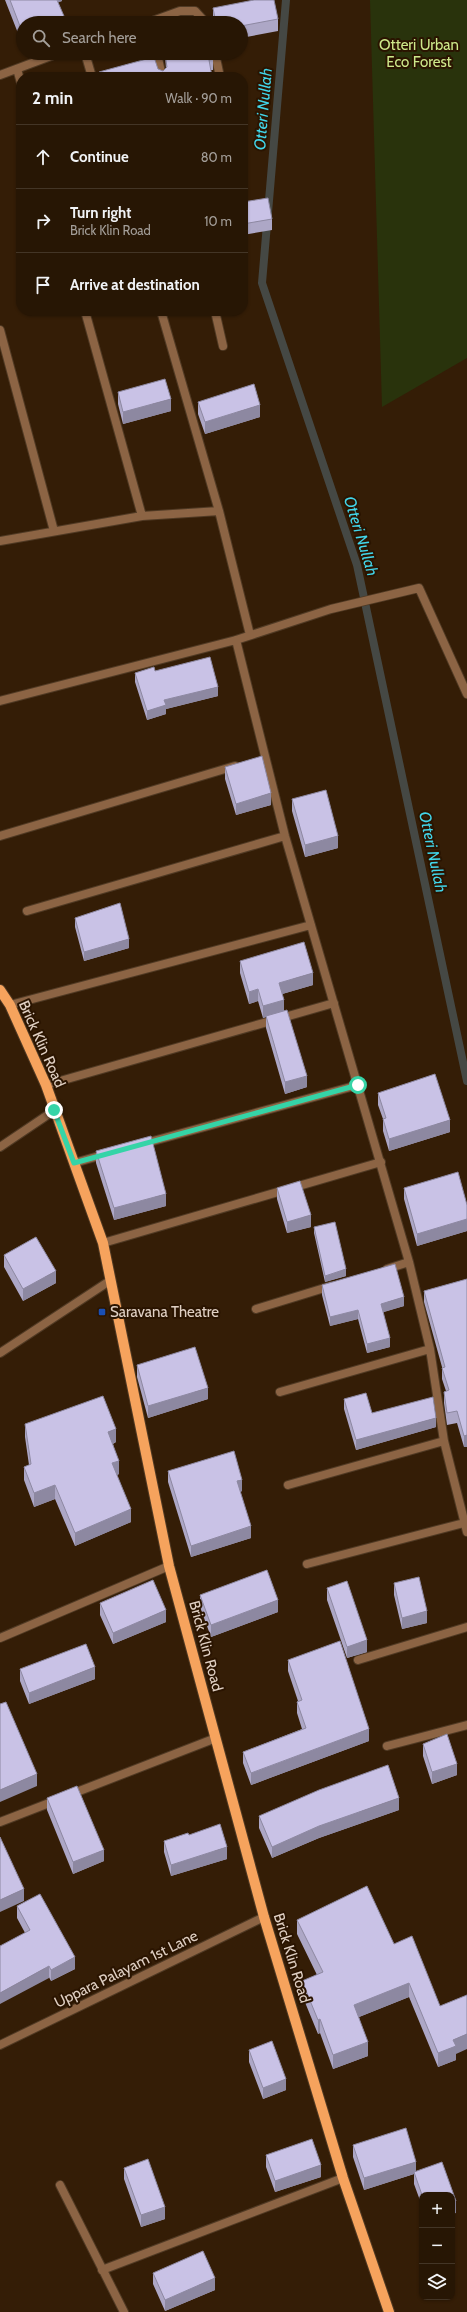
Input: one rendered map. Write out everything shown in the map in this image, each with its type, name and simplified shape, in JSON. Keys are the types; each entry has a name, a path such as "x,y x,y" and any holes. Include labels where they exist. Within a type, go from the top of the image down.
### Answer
{"main road":[{"name":"Brick Klin Road","path":"0,990 10,1005 46,1085 103,1243 169,1566 264,1917 343,2178 386,2311"}],"street":[{"path":"167,16 180,11 196,11 200,16"},
{"path":"0,75 39,60"},
{"path":"87,60 91,72"},
{"path":"158,60 161,72"},
{"path":"216,60 219,72"},
{"path":"17,68 18,72"},
{"path":"86,316 142,516"},
{"path":"162,316 219,511 250,635"},
{"path":"216,316 223,346"},
{"path":"0,330 54,531"},
{"path":"0,541 142,516 219,511"},
{"path":"0,700 236,640 331,609 419,588 467,694"},
{"path":"236,640 261,759 381,1162 409,1262 430,1349 444,1441 467,1532"},
{"path":"0,836 242,764"},
{"path":"28,911 285,836"},
{"path":"10,1005 311,925"},
{"path":"46,1085 334,1003"},
{"path":"135,1146 358,1085"},
{"path":"0,1147 54,1110"},
{"path":"74,1163 112,1153"},
{"path":"103,1243 381,1162"},
{"path":"378,1272 409,1262"},
{"path":"0,1354 111,1280"},
{"path":"256,1309 340,1283"},
{"path":"280,1392 430,1349"},
{"path":"288,1485 444,1441"},
{"path":"307,1564 464,1523"},
{"path":"0,1638 169,1566"},
{"path":"358,1660 467,1626"},
{"path":"387,1746 467,1725"},
{"path":"0,1822 216,1738"},
{"name":"Uppara Palayam 1st Lane","path":"0,2045 264,1917"},
{"path":"102,2270 343,2178"},
{"path":"60,2185 124,2312"}],"green space":[{"name":"Otteri Urban Eco Forest","path":"370,0 467,0 467,358 382,407"}],"building":[{"path":"10,0 57,0 64,16 16,16"},
{"path":"254,0 274,0 278,19 248,25 248,16 215,16 213,8"},
{"path":"143,60 155,60 158,69 163,71 167,67 166,60 209,60 211,72 99,72"},
{"path":"268,198 272,219 248,223 248,201"},
{"path":"165,379 171,399 123,412 118,392"},
{"path":"254,384 260,405 205,422 198,402"},
{"path":"210,657 218,687 164,700 166,705 147,711 135,673 154,667 155,671"},
{"path":"262,756 271,793 236,804 225,767"},
{"path":"326,790 338,836 305,845 292,799"},
{"path":"120,903 129,939 84,952 75,918"},
{"path":"304,942 313,973 279,983 284,1000 263,1006 258,989 249,992 240,961"},
{"path":"287,1010 307,1076 285,1082 266,1016"},
{"path":"435,1074 450,1120 389,1139 383,1119 386,1118 378,1093"},
{"path":"151,1136 166,1194 114,1208 96,1151"},
{"path":"458,1172 467,1205 467,1219 417,1234 404,1188"},
{"path":"300,1181 311,1215 287,1222 277,1188"},
{"path":"335,1222 346,1269 325,1276 314,1227"},
{"path":"36,1237 56,1271 23,1289 4,1255"},
{"path":"395,1264 404,1297 381,1304 390,1338 367,1344 358,1310 330,1317 322,1285"},
{"path":"467,1279 467,1435 464,1436 457,1411 447,1413 444,1392 449,1390 442,1368 445,1367 424,1291"},
{"path":"195,1347 208,1388 148,1406 137,1365"},
{"path":"366,1393 372,1413 433,1397 436,1418 356,1440 344,1399"},
{"path":"103,1396 116,1429 108,1432 119,1461 112,1463 131,1509 75,1533 55,1485 34,1493 24,1467 31,1464 25,1424"},
{"path":"234,1451 242,1480 237,1481 251,1526 191,1546 168,1471"},
{"path":"267,1570 278,1600 211,1625 200,1595"},
{"path":"419,1577 427,1611 402,1618 394,1583"},
{"path":"153,1580 166,1610 113,1633 100,1603"},
{"path":"347,1581 367,1640 347,1647 327,1588"},
{"path":"340,1641 369,1729 251,1773 243,1752 306,1728 297,1702 302,1700 288,1660"},
{"path":"86,1644 95,1667 29,1693 20,1669"},
{"path":"6,1702 37,1774 0,1790 0,1704"},
{"path":"447,1734 457,1764 432,1772 423,1744"},
{"path":"388,1765 399,1798 319,1826 272,1847 259,1816 319,1790"},
{"path":"77,1786 104,1850 73,1862 47,1798"},
{"path":"220,1824 227,1847 171,1865 164,1841 188,1833 189,1835"},
{"path":"0,1837 24,1889 0,1900"},
{"path":"367,1886 394,1944 412,1936 440,2006 467,1995 467,2034 453,2040 456,2046 438,2053 409,1983 354,2005 368,2042 333,2055 320,2019 318,2020 302,1981 323,1972 297,1920"},
{"path":"40,1894 75,1957 51,1970 49,1966 0,1993 0,1946 30,1930 17,1906"},
{"path":"272,2041 286,2079 263,2088 249,2050"},
{"path":"406,2128 416,2162 364,2178 353,2145"},
{"path":"312,2139 321,2165 275,2181 266,2155"},
{"path":"148,2159 165,2207 141,2215 124,2168"},
{"path":"442,2162 453,2192 421,2192 414,2172"},
{"path":"203,2251 215,2278 165,2300 153,2273"}],"waterway":[{"name":"Otteri Nullah","path":"286,0 262,283 357,565 467,1081"}],"place":[{"name":"Saravana Theatre","path":"102,1312"}],"route":[{"path":"54,1110 74,1163 358,1085"}]}
